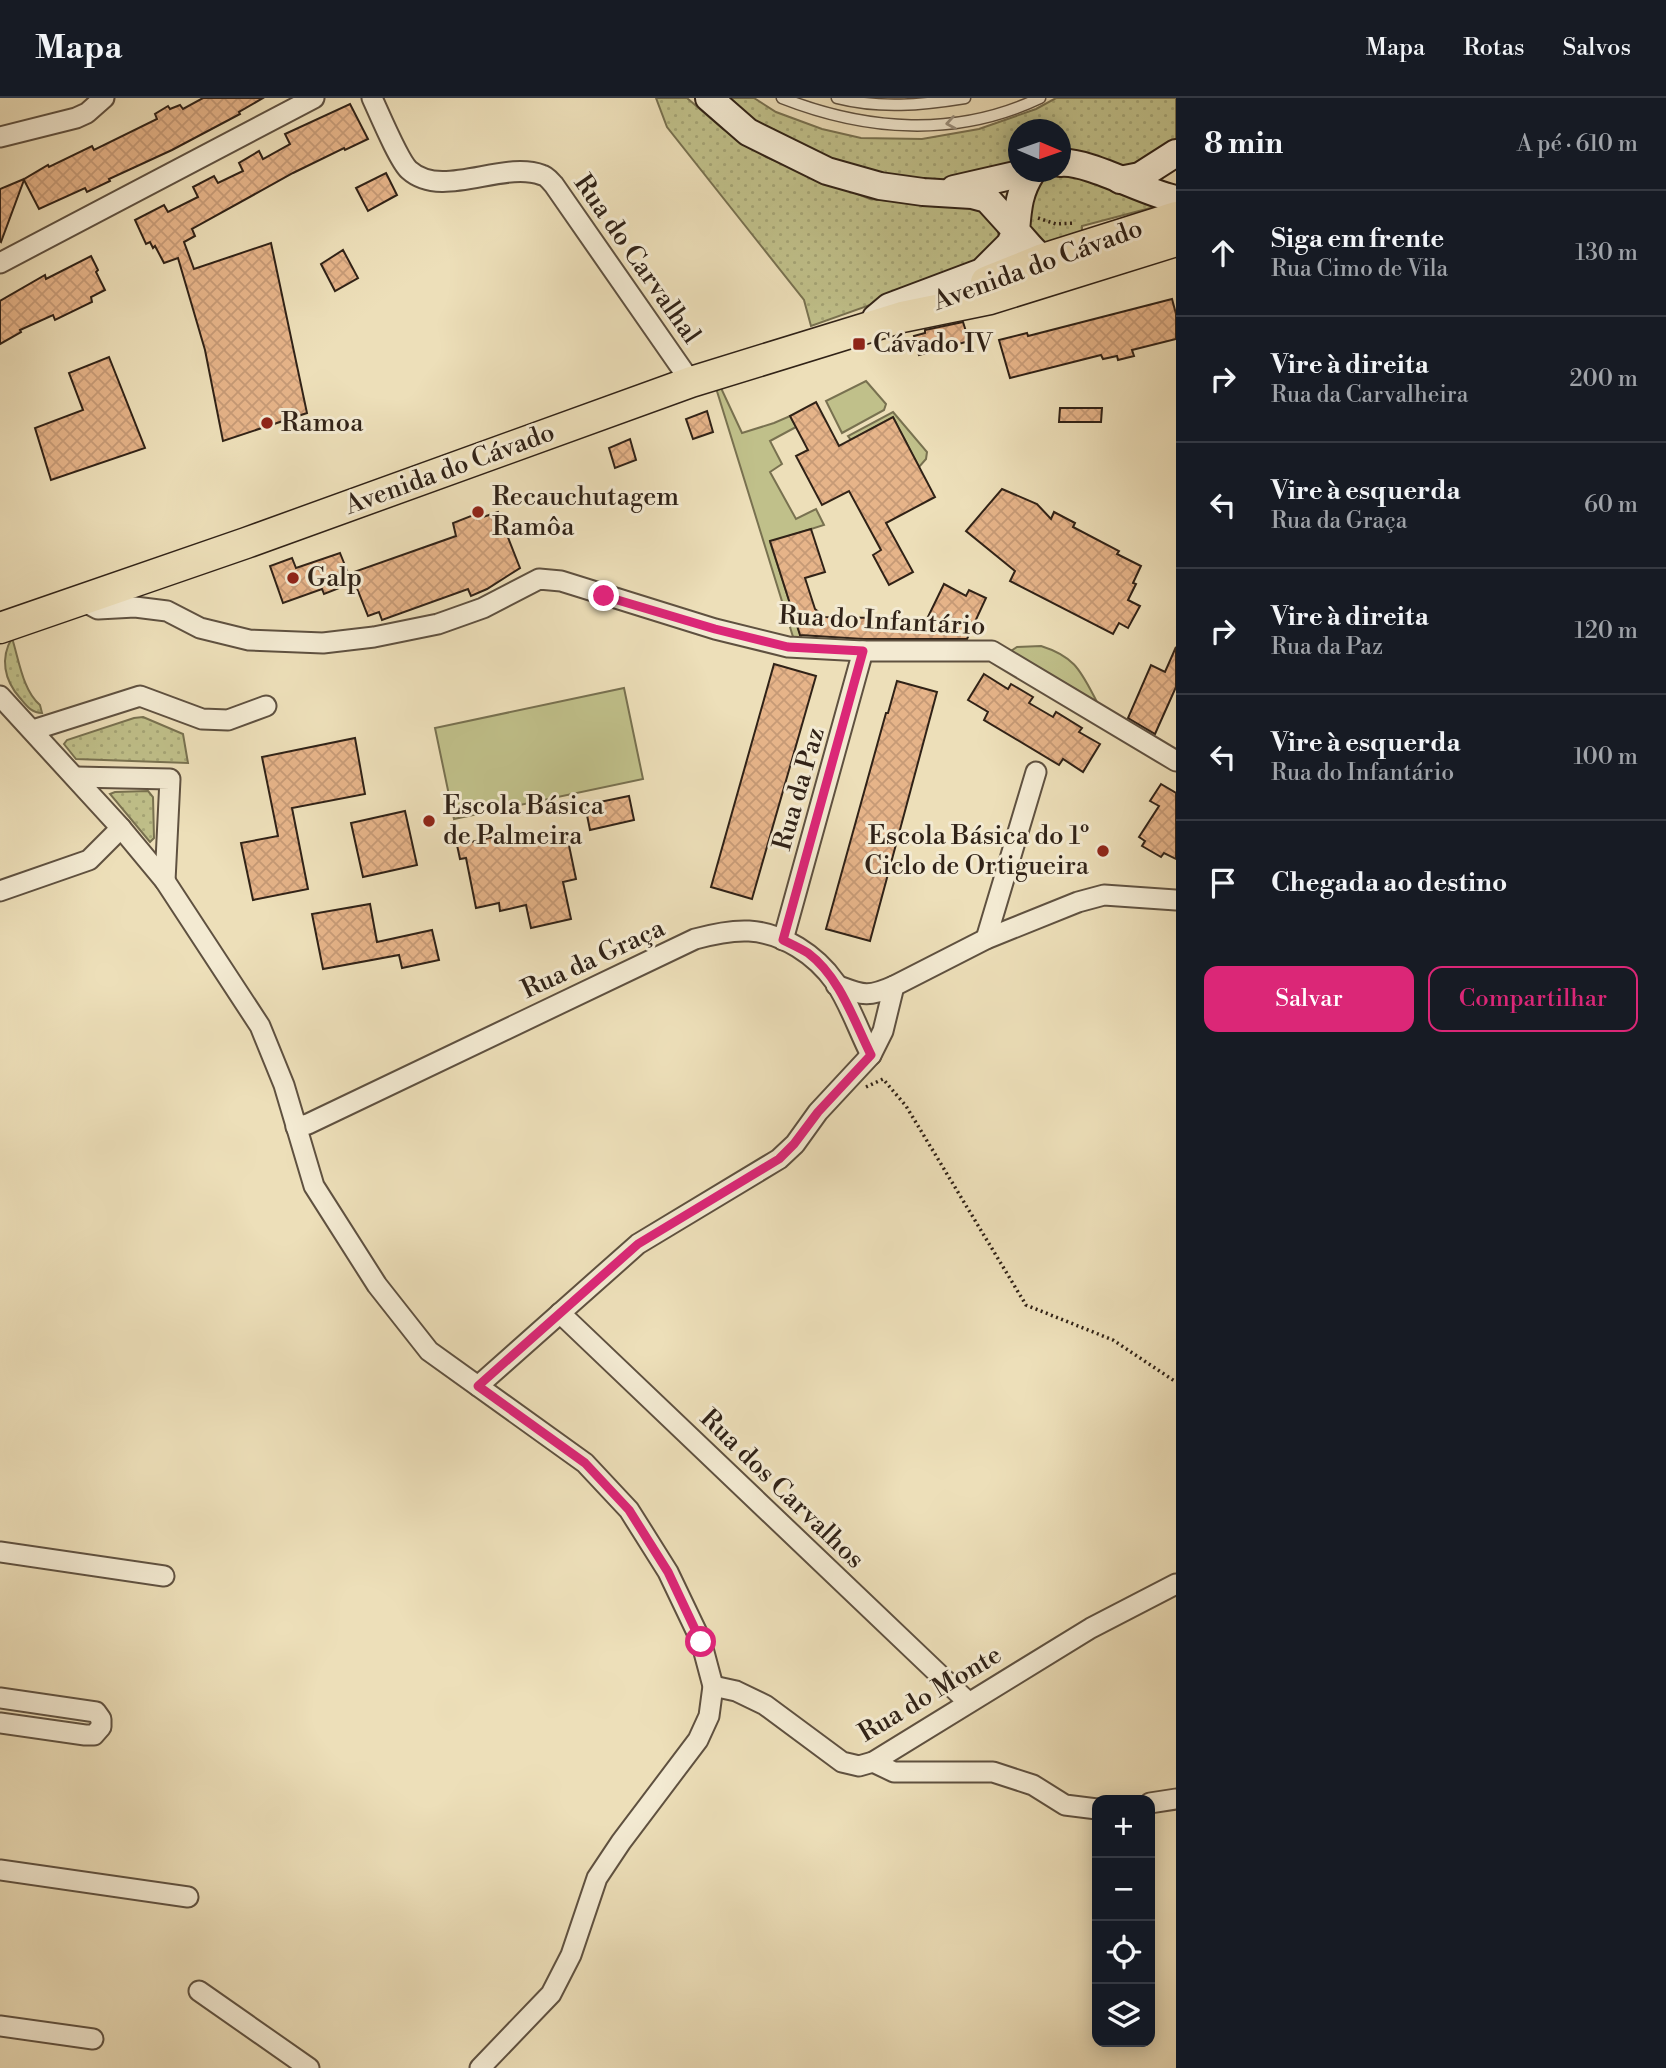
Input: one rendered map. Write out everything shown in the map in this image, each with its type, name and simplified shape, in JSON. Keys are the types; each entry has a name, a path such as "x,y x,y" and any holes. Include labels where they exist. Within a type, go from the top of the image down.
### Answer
{"main road":[{"name":"Avenida do Cávado","path":"902,317 929,303 1043,259 1176,216"},
{"name":"Avenida do Cávado","path":"0,628 246,543 691,382 902,317 990,299 1176,241"}],"street":[{"path":"0,138 76,118 87,113 104,98"},
{"path":"0,263 314,98"},
{"name":"Rua do Carvalhal","path":"372,98 407,168 421,179 438,181 521,172 544,175 554,185 691,382"},
{"path":"709,98 748,132 827,171 880,186 972,195 987,199 1024,221"},
{"path":"1120,180 1140,176 1176,153"},
{"path":"1071,164 1085,166 1160,196 1176,199"},
{"path":"938,192 1008,177"},
{"path":"1025,182 1018,201 1031,249 1043,259 1080,272"},
{"path":"864,328 889,307 982,272 1010,244 1024,221"},
{"name":"Rua do Infantário","path":"81,600 98,609 135,607 167,611 200,628 249,640 323,643 374,637 438,624 483,608 539,579 561,581 715,629 788,647 863,651 992,651 1176,761"},
{"name":"Rua da Paz","path":"783,940 863,651"},
{"path":"0,696 121,828 165,881 260,1026 284,1085 314,1186 377,1285 429,1351 585,1463 629,1510 668,1572 701,1642 713,1686 709,1716 698,1740 597,1878 571,1955 551,1994 480,2068"},
{"path":"33,730 140,696 202,719 228,720 266,706"},
{"path":"986,939 1036,772"},
{"path":"76,778 170,779 165,881"},
{"path":"0,891 89,860 121,828"},
{"path":"836,985 859,994 875,995 986,939 1078,902 1104,895 1176,900"},
{"name":"Rua da Graça","path":"296,1127 308,1124 695,939 718,933 749,931 783,940 807,953 822,966 836,985 871,1055"},
{"path":"478,1386 638,1244 779,1159 871,1055 883,1031 894,986"},
{"name":"Rua dos Carvalhos","path":"560,1313 968,1702"},
{"path":"0,1552 164,1576"},
{"name":"Rua do Monte","path":"713,1686 736,1690 765,1705 842,1762 859,1766 873,1762 1091,1628 1176,1584"},
{"path":"0,1698 96,1713 101,1719 101,1727 94,1735 85,1735 0,1723"},
{"path":"873,1762 894,1772 993,1772 1033,1785 1065,1805 1092,1808"},
{"path":"1155,1802 1176,1799"},
{"path":"0,1870 188,1897"},
{"path":"199,1991 309,2068"},
{"path":"0,2026 93,2039"}],"lane":[{"path":"782,98 812,110 902,127 949,125 1015,110 1040,98"},
{"path":"838,116 839,98 884,106 965,98"}],"path":[{"path":"1024,221 1039,218 1056,224 1076,223"},
{"path":"861,1090 883,1079 906,1106 1026,1306 1113,1340 1176,1382"}],"green space":[{"path":"656,98 687,98 723,129 766,157 870,199 930,204 967,201 996,221 999,238 966,271 811,326 804,300 667,127"},
{"path":"722,98 754,98 776,112 822,129 861,138 922,139 979,129 1036,109 1056,98 1176,98 1176,140 1160,152 1123,170 1071,157 1071,119 1008,119 1008,167 948,182 914,182 824,159 751,120"},
{"path":"1071,172 1158,206 1082,226 1082,234 1040,247 1028,223 1029,198 1041,182 1071,182"},
{"path":"866,381 886,404 884,410 842,433 826,401"},
{"path":"716,388 721,388 742,433 790,416 796,427 770,441 782,464 770,472 796,519 816,509 824,525 770,542 802,640 794,640"},
{"path":"893,412 927,452 926,459 919,467 893,417 851,440 848,436"},
{"path":"12,638 29,692 40,705 42,713 27,706 10,684 5,661"},
{"path":"1041,646 1062,655 1076,667 1097,702 1011,651 1017,647"},
{"path":"624,688 643,779 454,819 435,728"},
{"path":"143,717 183,734 188,763 76,759 64,744 67,740"},
{"path":"148,791 153,797 154,838 150,842 110,794"}],"building":[{"path":"203,98 263,98 239,112 240,114 109,179 110,181 87,192 85,188 39,209 24,180 0,241 0,189 92,146 94,150 157,119 155,114 168,106 170,109 180,105 183,109"},
{"path":"350,104 368,139 293,173 192,229 195,236 184,242 194,269 271,243 307,413 223,441 205,350 178,258 164,263 155,246 153,248 150,242 146,244 135,220 164,205 168,212 198,197 193,187 214,176 218,183 243,171 239,163 259,151 263,159 290,144 285,134"},
{"path":"386,173 397,195 368,211 356,188"},
{"path":"343,250 358,278 335,291 321,264"},
{"path":"91,256 105,290 91,297 92,302 55,320 53,315 20,330 21,332 0,344 0,301 45,275 46,279"},
{"path":"1172,299 1176,314 1176,339 1132,350 1134,356 1118,360 1117,356 1103,359 1101,355 1010,378 999,340 1027,333 1028,336"},
{"path":"963,322 969,341 919,355 914,336 925,333 925,330"},
{"path":"109,357 145,448 51,480 35,428 83,410 69,373"},
{"path":"816,402 839,446 893,417 935,497 886,523 913,572 889,585 873,555 881,550 849,491 822,505 796,456 808,450 790,416"},
{"path":"1060,408 1102,408 1101,422 1059,422"},
{"path":"707,411 713,432 693,439 686,419"},
{"path":"630,439 636,460 615,468 609,448"},
{"path":"1002,489 1037,504 1051,519 1054,512 1075,523 1073,527 1141,566 1128,600 1140,606 1128,628 1119,623 1113,634 1010,581 1015,571 966,531"},
{"path":"498,512 520,568 471,596 468,589 382,620 379,612 368,616 351,573 456,536 453,523 476,514 477,519"},
{"path":"811,529 825,572 805,578 815,609 825,617 927,619 944,584 966,596 969,590 986,598 967,639 863,639 800,635 770,541"},
{"path":"340,553 352,583 324,594 322,589 283,603 270,566 292,558 296,568"},
{"path":"1176,647 1176,687 1155,734 1128,718 1151,665 1165,672"},
{"path":"774,664 816,676 752,899 711,887"},
{"path":"984,674 1008,689 1011,684 1033,697 1029,703 1053,717 1056,712 1082,728 1079,732 1100,744 1083,772 1063,759 1059,765 984,720 988,712 968,700"},
{"path":"897,681 937,692 870,941 826,929"},
{"path":"355,738 365,794 292,808 308,889 253,900 241,843 278,836 262,757"},
{"path":"1161,784 1176,793 1176,859 1164,853 1161,857 1142,846 1145,841 1139,837 1159,806 1150,801"},
{"path":"629,796 634,820 590,830 585,805"},
{"path":"405,811 417,865 363,877 351,823"},
{"path":"566,831 576,879 563,882 571,919 531,928 526,905 500,911 499,903 476,908 466,858 460,859 457,845 512,833 514,842"},
{"path":"370,904 377,942 432,930 439,960 402,968 399,955 323,969 312,914"}],"place":[{"name":"Cávado IV","path":"859,344"},
{"name":"Ramoa","path":"267,423"},
{"name":"Recauchutagem Ramôa","path":"478,512"},
{"name":"Galp","path":"293,578"},
{"name":"Escola Básica de Palmeira","path":"429,821"},
{"name":"Escola Básica do 1º Ciclo de Ortigueira","path":"1103,851"}],"route":[{"path":"604,596 715,629 788,647 863,651 783,940 807,953 822,966 836,985 871,1055 779,1159 638,1244 478,1386 585,1463 629,1510 668,1572 701,1642"}]}
